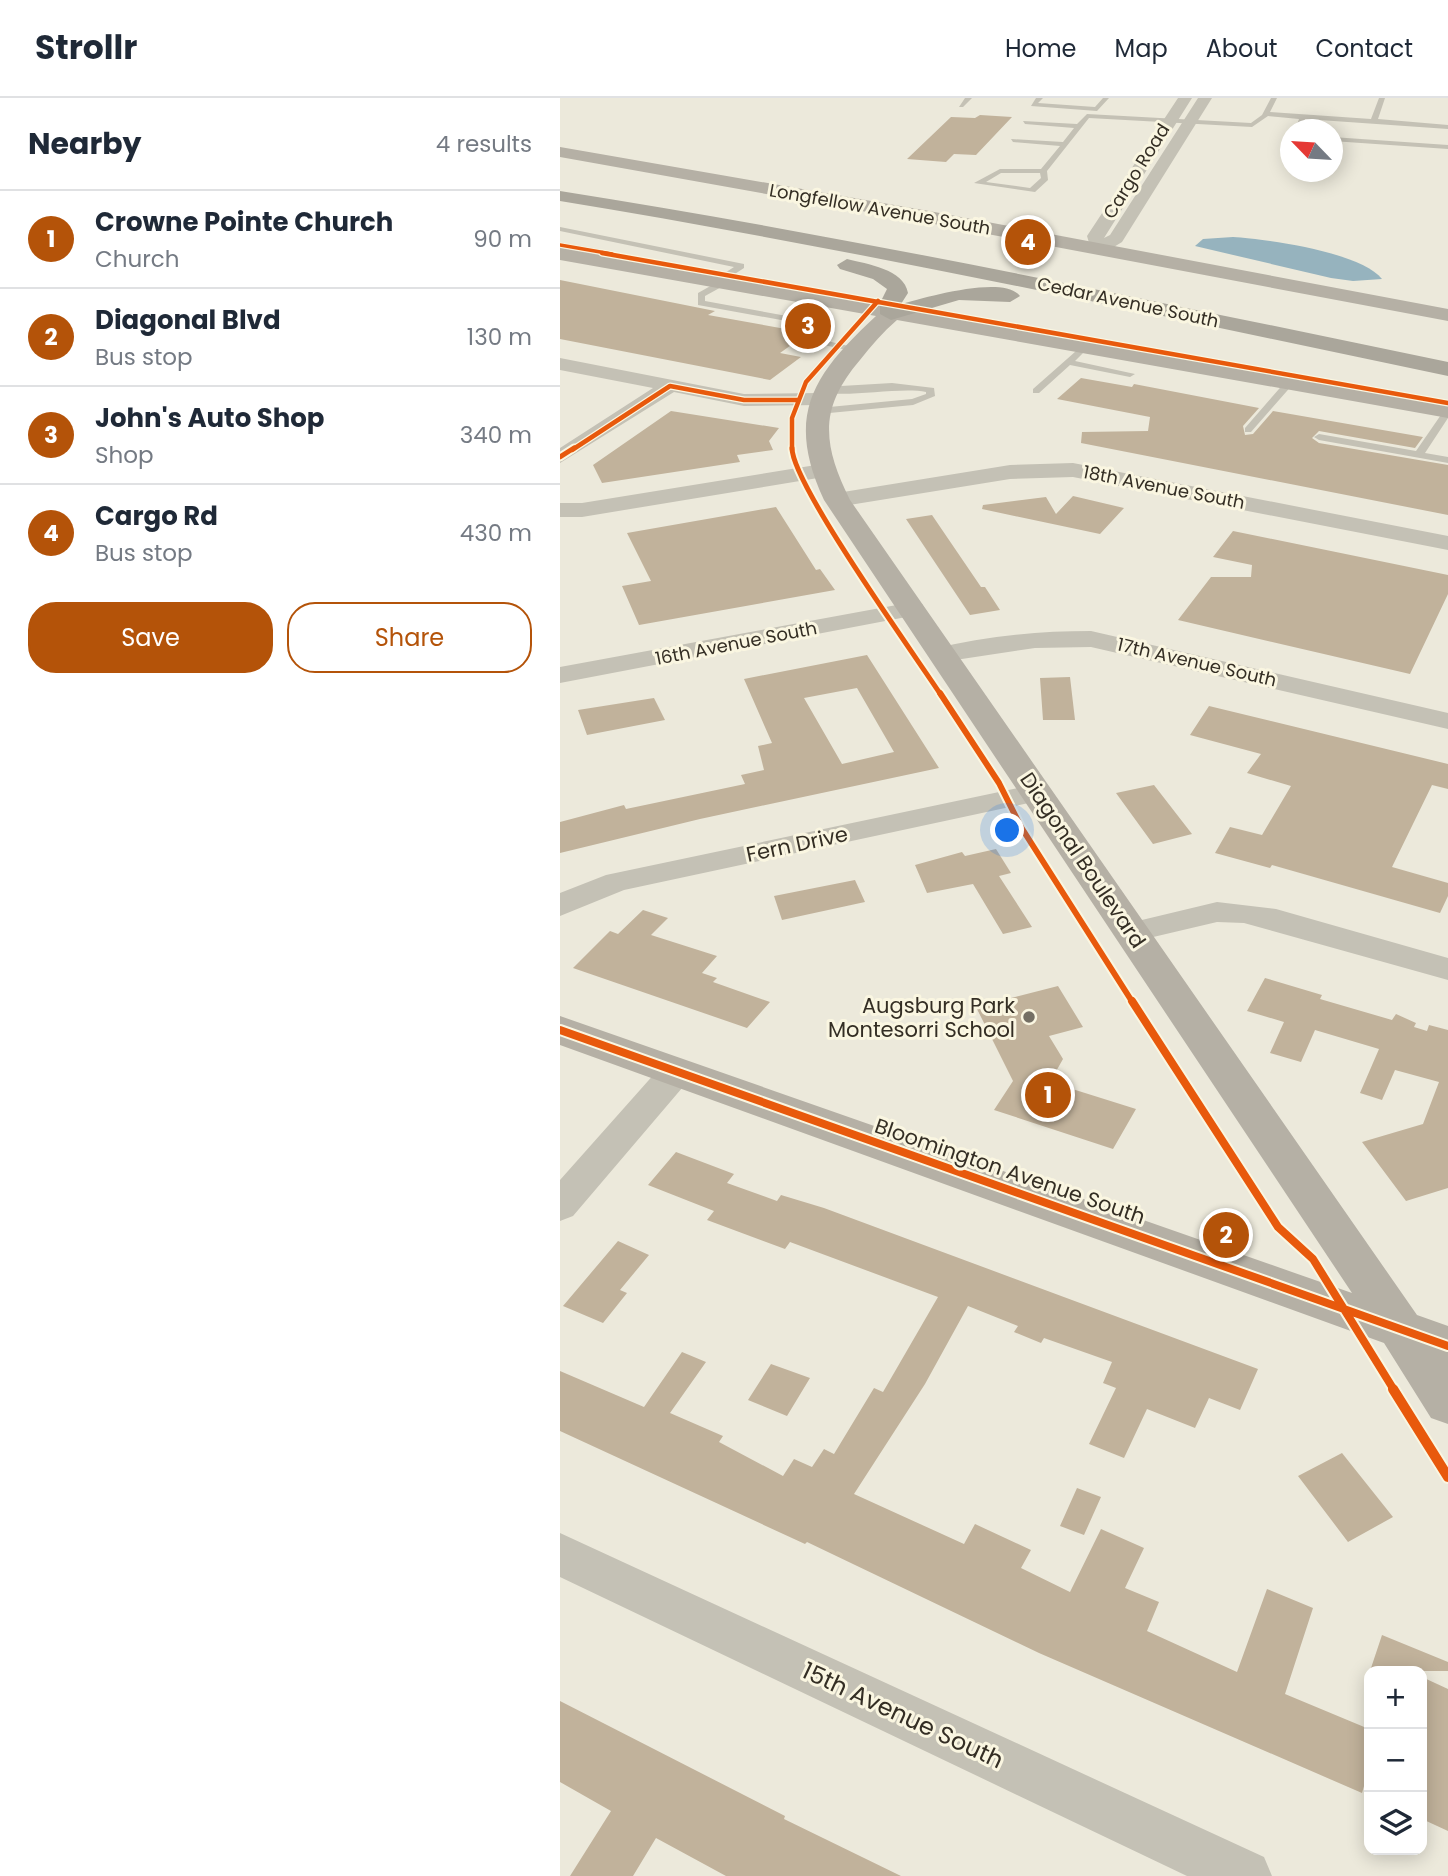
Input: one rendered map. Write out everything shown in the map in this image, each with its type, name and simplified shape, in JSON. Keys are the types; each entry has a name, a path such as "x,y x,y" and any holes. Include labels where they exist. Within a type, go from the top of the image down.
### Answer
{"highway":[{"name":"Cedar Avenue South","path":"560,180 1099,276"},
{"name":"Cedar Avenue South","path":"560,196 972,270 1441,367"},
{"path":"618,205 874,272 890,279 897,287 898,293 890,303 891,314 958,294 1005,295 1441,367"}],"street":[{"name":"Cargo Road","path":"1185,98 1095,236 1098,249 1116,239 1205,98"},
{"name":"Longfellow Avenue South","path":"560,152 1448,315"},
{"path":"560,254 1084,347 1131,365 1289,383 1448,411"},
{"path":"560,365 744,400 821,400 835,372 891,314"},
{"path":"560,457 670,386"},
{"name":"Diagonal Boulevard","path":"821,400 816,444 829,485 1448,1403"},
{"name":"18th Avenue South","path":"829,485 1073,470 1448,543"},
{"path":"560,510 829,485"},
{"name":"16th Avenue South","path":"560,676 913,609"},
{"name":"17th Avenue South","path":"942,654 1019,640 1055,637 1091,639 1448,721"},
{"name":"Fern Drive","path":"560,906 586,892 617,882 1037,793"},
{"path":"1132,932 1217,912 1244,913 1276,919 1448,969"},
{"name":"Bloomington Avenue South","path":"560,1030 1448,1346"},
{"path":"560,1206 676,1072"},
{"name":"15th Avenue South","path":"560,1554 1245,1876"}],"lane":[{"path":"961,106 969,98"},
{"path":"1040,98 1034,105 1170,122 1252,125 1266,114 1274,98"},
{"path":"1064,107 1072,98"},
{"path":"1043,176 996,172 978,183 1028,191 1035,189 1087,112 1097,109 1106,98"},
{"path":"1374,121 1382,98"},
{"path":"1266,114 1448,127"},
{"path":"1026,122 1079,126"},
{"path":"1013,140 1065,144"},
{"path":"1343,140 1448,147"},
{"path":"560,229 741,266 701,295 701,303 817,324 822,328 813,340 856,349"},
{"path":"1036,391 1084,347"},
{"path":"1068,362 1116,371 1131,365"},
{"path":"1116,371 1131,365"},
{"path":"1248,430 1289,383"},
{"path":"903,384 931,390 930,396 913,402 821,400 903,384"},
{"path":"1419,455 1448,411"},
{"path":"1319,438 1448,460"}],"water":[{"path":"1233,237 1289,244 1334,254 1354,261 1382,279 1353,281 1331,278 1195,246 1203,239"}],"building":[{"path":"980,115 1012,117 976,155 954,154 946,162 907,159 951,117 975,118"},
{"path":"560,280 715,311 708,315 808,333 780,353 801,357 770,380 560,339"},
{"path":"1081,378 1132,387 1134,384 1259,408 1243,426 1245,435 1253,434 1273,411 1423,437 1415,448 1319,431 1312,438 1319,443 1448,465 1448,515 1081,443 1082,432 1148,431 1150,417 1057,399"},
{"path":"671,411 779,428 769,441 773,450 737,455 740,462 602,483 593,465"},
{"path":"1073,496 1124,508 1100,534 982,509 983,505 1046,497 1056,514"},
{"path":"776,507 816,570 820,569 835,590 639,625 622,586 651,581 627,533"},
{"path":"932,515 1000,610 970,615 906,519"},
{"path":"1233,531 1448,575 1448,594 1410,674 1178,620 1211,577 1251,577 1252,565 1213,557"},
{"path":"867,655 939,768 700,819 560,853 560,822 624,805 626,809 745,784 741,775 764,770 758,746 772,743 744,679","holes":["857,688 894,752 842,764 804,698"]},
{"path":"1070,677 1075,720 1043,720 1040,678"},
{"path":"654,698 665,720 587,735 578,710"},
{"path":"1209,706 1448,764 1448,789 1432,785 1392,867 1448,883 1448,896 1440,913 1272,865 1270,868 1215,853 1230,827 1262,835 1291,786 1247,773 1261,754 1190,735"},
{"path":"1154,785 1192,834 1153,844 1116,793"},
{"path":"996,849 1011,873 999,876 1032,927 1003,934 973,884 927,893 915,865 962,852 965,856"},
{"path":"855,880 865,902 782,920 774,896"},
{"path":"643,910 668,918 651,935 717,956 702,973 717,978 713,982 770,1002 747,1028 573,968 610,931 618,934"},
{"path":"1265,978 1322,995 1320,999 1392,1020 1396,1014 1416,1023 1414,1027 1427,1031 1429,1025 1448,1030 1448,1188 1406,1201 1362,1142 1423,1124 1439,1082 1395,1070 1382,1100 1360,1093 1379,1049 1315,1030 1301,1062 1270,1053 1284,1022 1247,1011"},
{"path":"1058,986 1083,1027 1049,1036 1063,1059 1050,1082 1136,1109 1113,1149 994,1110 1013,1081 976,1007"},
{"path":"676,1152 734,1174 727,1183 777,1201 781,1195 824,1208 1258,1369 1240,1410 1209,1398 1195,1428 1147,1409 1124,1458 1089,1444 1116,1388 1103,1383 1112,1362 1044,1338 1041,1343 1014,1332 1018,1326 968,1306 925,1384 854,1494 964,1544 975,1524 1031,1550 1021,1568 1070,1592 1101,1529 1144,1548 1125,1588 1159,1602 1147,1631 1237,1672 1267,1589 1313,1608 1285,1694 1364,1727 1362,1793 1039,1653 807,1542 805,1544 560,1431 560,1371 644,1407 682,1352 706,1362 670,1413 723,1436 719,1442 783,1476 794,1459 812,1467 824,1449 834,1454 874,1388 883,1392 938,1297 790,1242 785,1249 707,1220 714,1211 648,1185"},
{"path":"618,1241 649,1255 620,1290 627,1293 603,1323 563,1306"},
{"path":"771,1364 810,1378 787,1416 748,1400"},
{"path":"1342,1453 1393,1517 1348,1542 1298,1476"},
{"path":"1077,1488 1101,1497 1084,1535 1060,1526"},
{"path":"1382,1635 1448,1662 1448,1671 1427,1671 1427,1666 1372,1666"},
{"path":"1427,1679 1448,1689 1448,1831 1427,1821"},
{"path":"560,1701 785,1816 784,1819 901,1876 726,1876 656,1838 633,1876 570,1876 611,1811 560,1782"}],"cycle path":[{"path":"560,245 1448,403"},
{"path":"878,301 806,382 792,418 792,457 812,498 999,783 1021,827 1070,906 1278,1227 1313,1259 1448,1477"},
{"path":"560,457 670,386 744,400 798,400"},
{"path":"560,1030 1448,1346"}],"place":[{"name":"Cargo Rd","path":"1028,242"},
{"name":"John's Auto Shop","path":"808,326"},
{"name":"Augsburg Park Montesorri School","path":"1029,1017"},
{"name":"Crowne Pointe Church","path":"1048,1095"},
{"name":"Diagonal Blvd","path":"1226,1235"}]}
